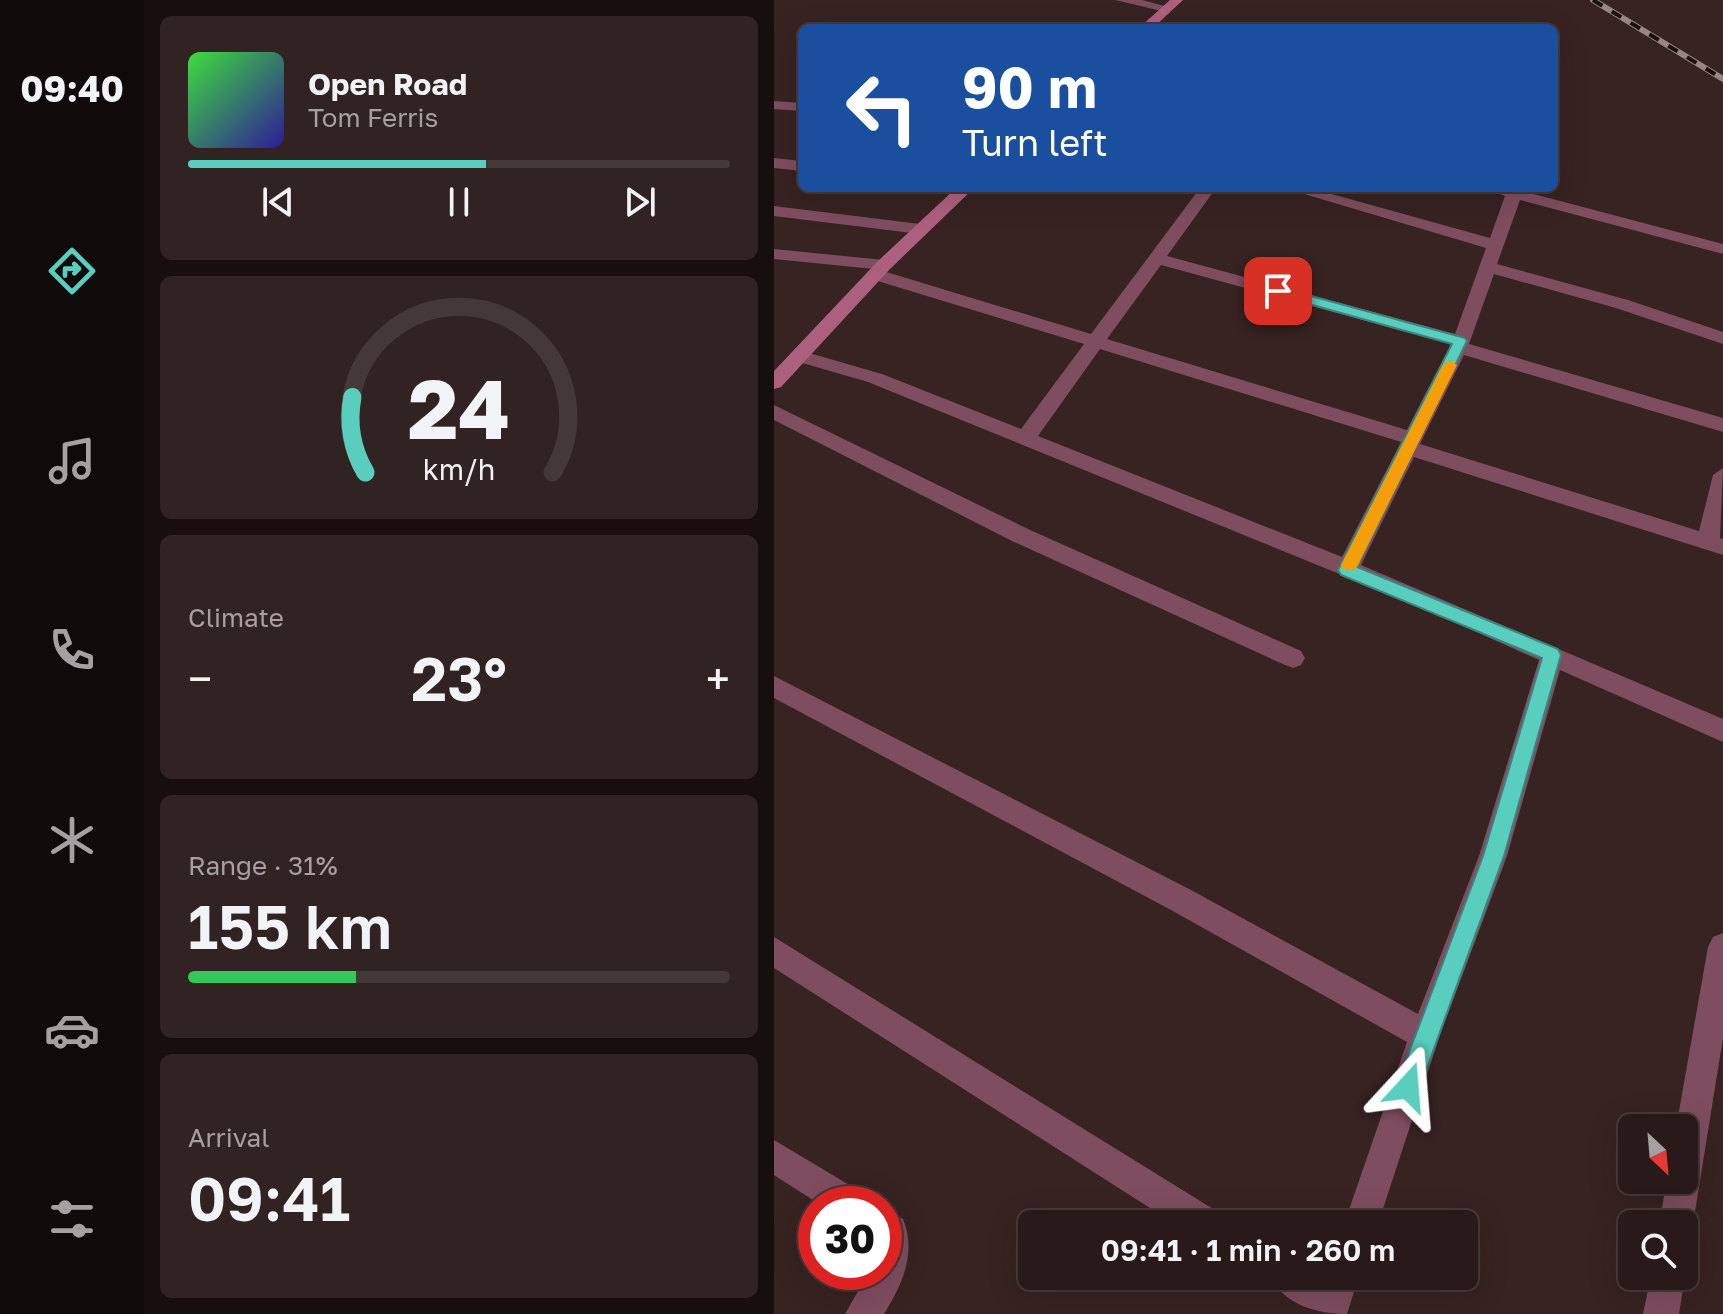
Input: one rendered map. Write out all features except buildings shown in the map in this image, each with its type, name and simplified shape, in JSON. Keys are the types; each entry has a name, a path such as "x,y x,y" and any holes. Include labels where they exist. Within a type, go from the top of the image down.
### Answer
{"main road":[{"path":"1149,24 1171,4"},
{"path":"774,383 920,229 962,192"}],"street":[{"path":"1121,0 1171,4"},
{"path":"774,105 798,107"},
{"path":"774,163 798,166"},
{"path":"1024,440 1205,192"},
{"path":"1306,192 1496,245"},
{"path":"1507,192 1723,249"},
{"path":"1347,570 1460,344 1514,194"},
{"path":"774,211 920,229"},
{"path":"774,254 880,270 1716,544 1723,475"},
{"path":"1156,258 1460,344 1723,425"},
{"path":"1488,267 1622,304 1723,338"},
{"path":"799,356 875,378 1552,655 1723,731"},
{"path":"774,412 1020,535 1293,658"},
{"path":"1366,1210 1425,1035 1493,856 1552,655"},
{"path":"774,686 1181,900 1425,1035"},
{"path":"1695,1114 1723,947"},
{"path":"774,951 1184,1210"},
{"path":"774,1156 821,1186"},
{"path":"863,1314 878,1290"},
{"path":"1661,1314 1665,1290"}],"railway":[{"path":"1593,0 1723,79"}],"slow traffic":[{"path":"1349,565 1450,365"}],"route":[{"path":"1278,291 1460,341 1347,570 1436,604 1552,655 1493,856 1408,1087"}]}
